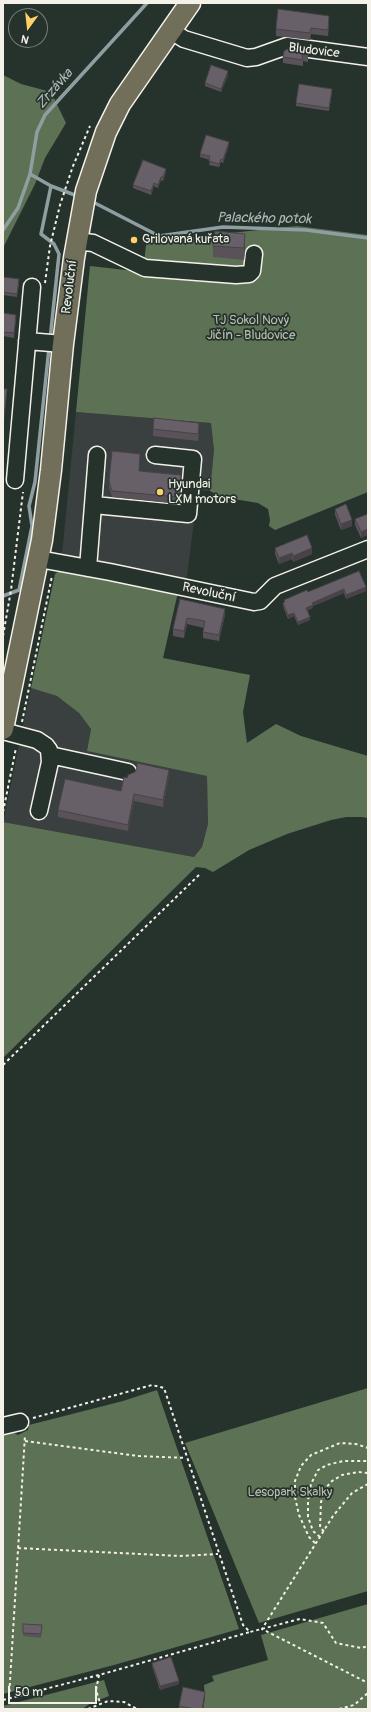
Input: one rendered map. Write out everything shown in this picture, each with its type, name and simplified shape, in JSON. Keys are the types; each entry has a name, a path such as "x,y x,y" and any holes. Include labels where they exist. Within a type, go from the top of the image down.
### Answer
{"main road":[{"name":"Revoluční","path":"3,730 38,559 51,470 54,343 84,198 103,140 116,110 130,87 190,3"}],"street":[{"name":"Bludovice","path":"170,30 184,39 247,58 256,57 287,46 368,57"},
{"path":"77,235 145,268 236,275 249,274 252,271 254,254"},
{"path":"15,480 32,287"},
{"path":"27,340 54,343"},
{"path":"94,505 188,514 193,459 155,455"},
{"path":"88,568 97,456"},
{"name":"Revoluční","path":"38,559 254,602 260,601 275,586 368,549"},
{"path":"3,730 42,743 46,746 50,755 39,811"},
{"path":"50,755 128,772"},
{"path":"3,1426 20,1422"}],"path":[{"path":"50,246 65,188"},
{"path":"3,636 11,590"},
{"path":"3,1065 200,873"},
{"path":"20,1422 152,1385 164,1388 186,1458 243,1625 250,1632"},
{"path":"9,1698 25,1441 138,1456 186,1458"},
{"path":"316,1544 309,1537 297,1509 294,1481 301,1466 311,1455 340,1443 356,1444 368,1448"},
{"path":"320,1537 313,1531 308,1517 308,1500 311,1484 318,1470 327,1465 343,1461 368,1461"},
{"path":"324,1531 320,1528 321,1502 324,1489 332,1481 342,1475 358,1472 368,1473"},
{"path":"262,1629 333,1516 352,1493 368,1484"},
{"path":"18,1548 180,1556 218,1554"},
{"path":"3,1700 300,1619 323,1622 336,1643 361,1648 368,1646"},
{"path":"262,1629 368,1683"},
{"path":"99,1675 96,1690 100,1703"},
{"path":"339,1709 354,1705 368,1693"},
{"path":"88,1709 108,1701 124,1702 138,1709"}],"shaded area":[{"path":"76,412 211,423 214,450 210,491 198,490 186,584 62,554"},
{"path":"31,688 57,696 79,713 91,729 87,751 207,776 208,824 202,847 194,857 3,822"}],"green space":[{"path":"3,75 21,84 51,92 66,123 45,158 35,184 3,248"},
{"name":"TJ Sokol Nový Jičín - Bludovice","path":"297,226 368,235 368,492 275,530 269,526 270,520 268,509 258,503 221,497 210,491 214,450 211,423 76,412 90,266 143,272 147,236 173,239"},
{"path":"59,571 178,592 163,658 250,675 243,712 247,743 276,724 301,736 368,756 368,818 346,817 331,820 287,834 249,850 213,872 205,868 196,867 3,1058 3,822 194,857 202,847 208,824 207,776 87,751 91,729 79,713 57,696 31,688 55,574"},
{"name":"Lesopark Skalky","path":"368,1388 368,1591 259,1623 185,1443"},
{"path":"157,1390 239,1629 114,1665 3,1694 3,1432 9,1430 18,1435 28,1430 29,1425 123,1401"},
{"path":"368,1604 368,1709 203,1709 205,1698 204,1685 214,1681 212,1676 268,1660 261,1635"},
{"path":"104,1680 109,1696 91,1703 82,1709 3,1709 3,1706"}],"building":[{"path":"278,9 329,16 328,30 311,28 310,33 276,29"},
{"path":"288,49 308,52 308,55 302,54 303,60 283,57 284,51"},
{"path":"211,65 228,71 221,89 205,83"},
{"path":"299,84 332,89 329,108 296,103"},
{"path":"206,135 229,142 223,160 221,159 219,164 209,161 210,156 200,154"},
{"path":"143,160 166,169 158,185 154,183 151,191 133,185"},
{"path":"215,231 245,234 244,248 213,246"},
{"path":"3,277 19,279 17,294 3,292"},
{"path":"3,313 16,315 14,333 3,332"},
{"path":"3,389 7,389 3,427"},
{"path":"154,418 199,423 198,434 153,429"},
{"path":"112,451 140,454 139,471 181,475 179,497 112,491 109,481"},
{"path":"346,504 352,520 341,524 335,509"},
{"path":"368,514 368,529 361,532 355,519"},
{"path":"307,535 312,548 293,556 292,553 279,558 275,548"},
{"path":"359,571 366,587 346,595 344,589 312,603 313,605 306,608 310,617 298,622 294,613 288,615 283,603 285,602 284,600"},
{"path":"180,599 225,609 219,635 203,632 205,621 187,618 184,631 173,629"},
{"path":"137,763 169,770 163,800 134,794 128,825 58,810 65,779 121,791 124,777 127,778 128,775 135,772"},
{"path":"23,1624 42,1625 41,1634 23,1633"},
{"path":"171,1657 179,1681 160,1686 152,1663"},
{"path":"183,1687 205,1692 202,1709 179,1706"}],"waterway":[{"name":"Zrzávka","path":"3,230 18,208 30,174 37,132 45,115 147,3"},
{"name":"Palackého potok","path":"30,174 51,186 80,197"},
{"path":"50,340 59,254 54,244 41,234 51,186"},
{"name":"Palackého potok","path":"91,201 159,236 223,227 306,230 368,238"},
{"path":"3,596 19,590 32,526 29,506 35,482 49,348"}],"place":[{"name":"Grilovaná kuřata","path":"134,240"},
{"name":"Hyundai LXM motors","path":"160,492"}]}
